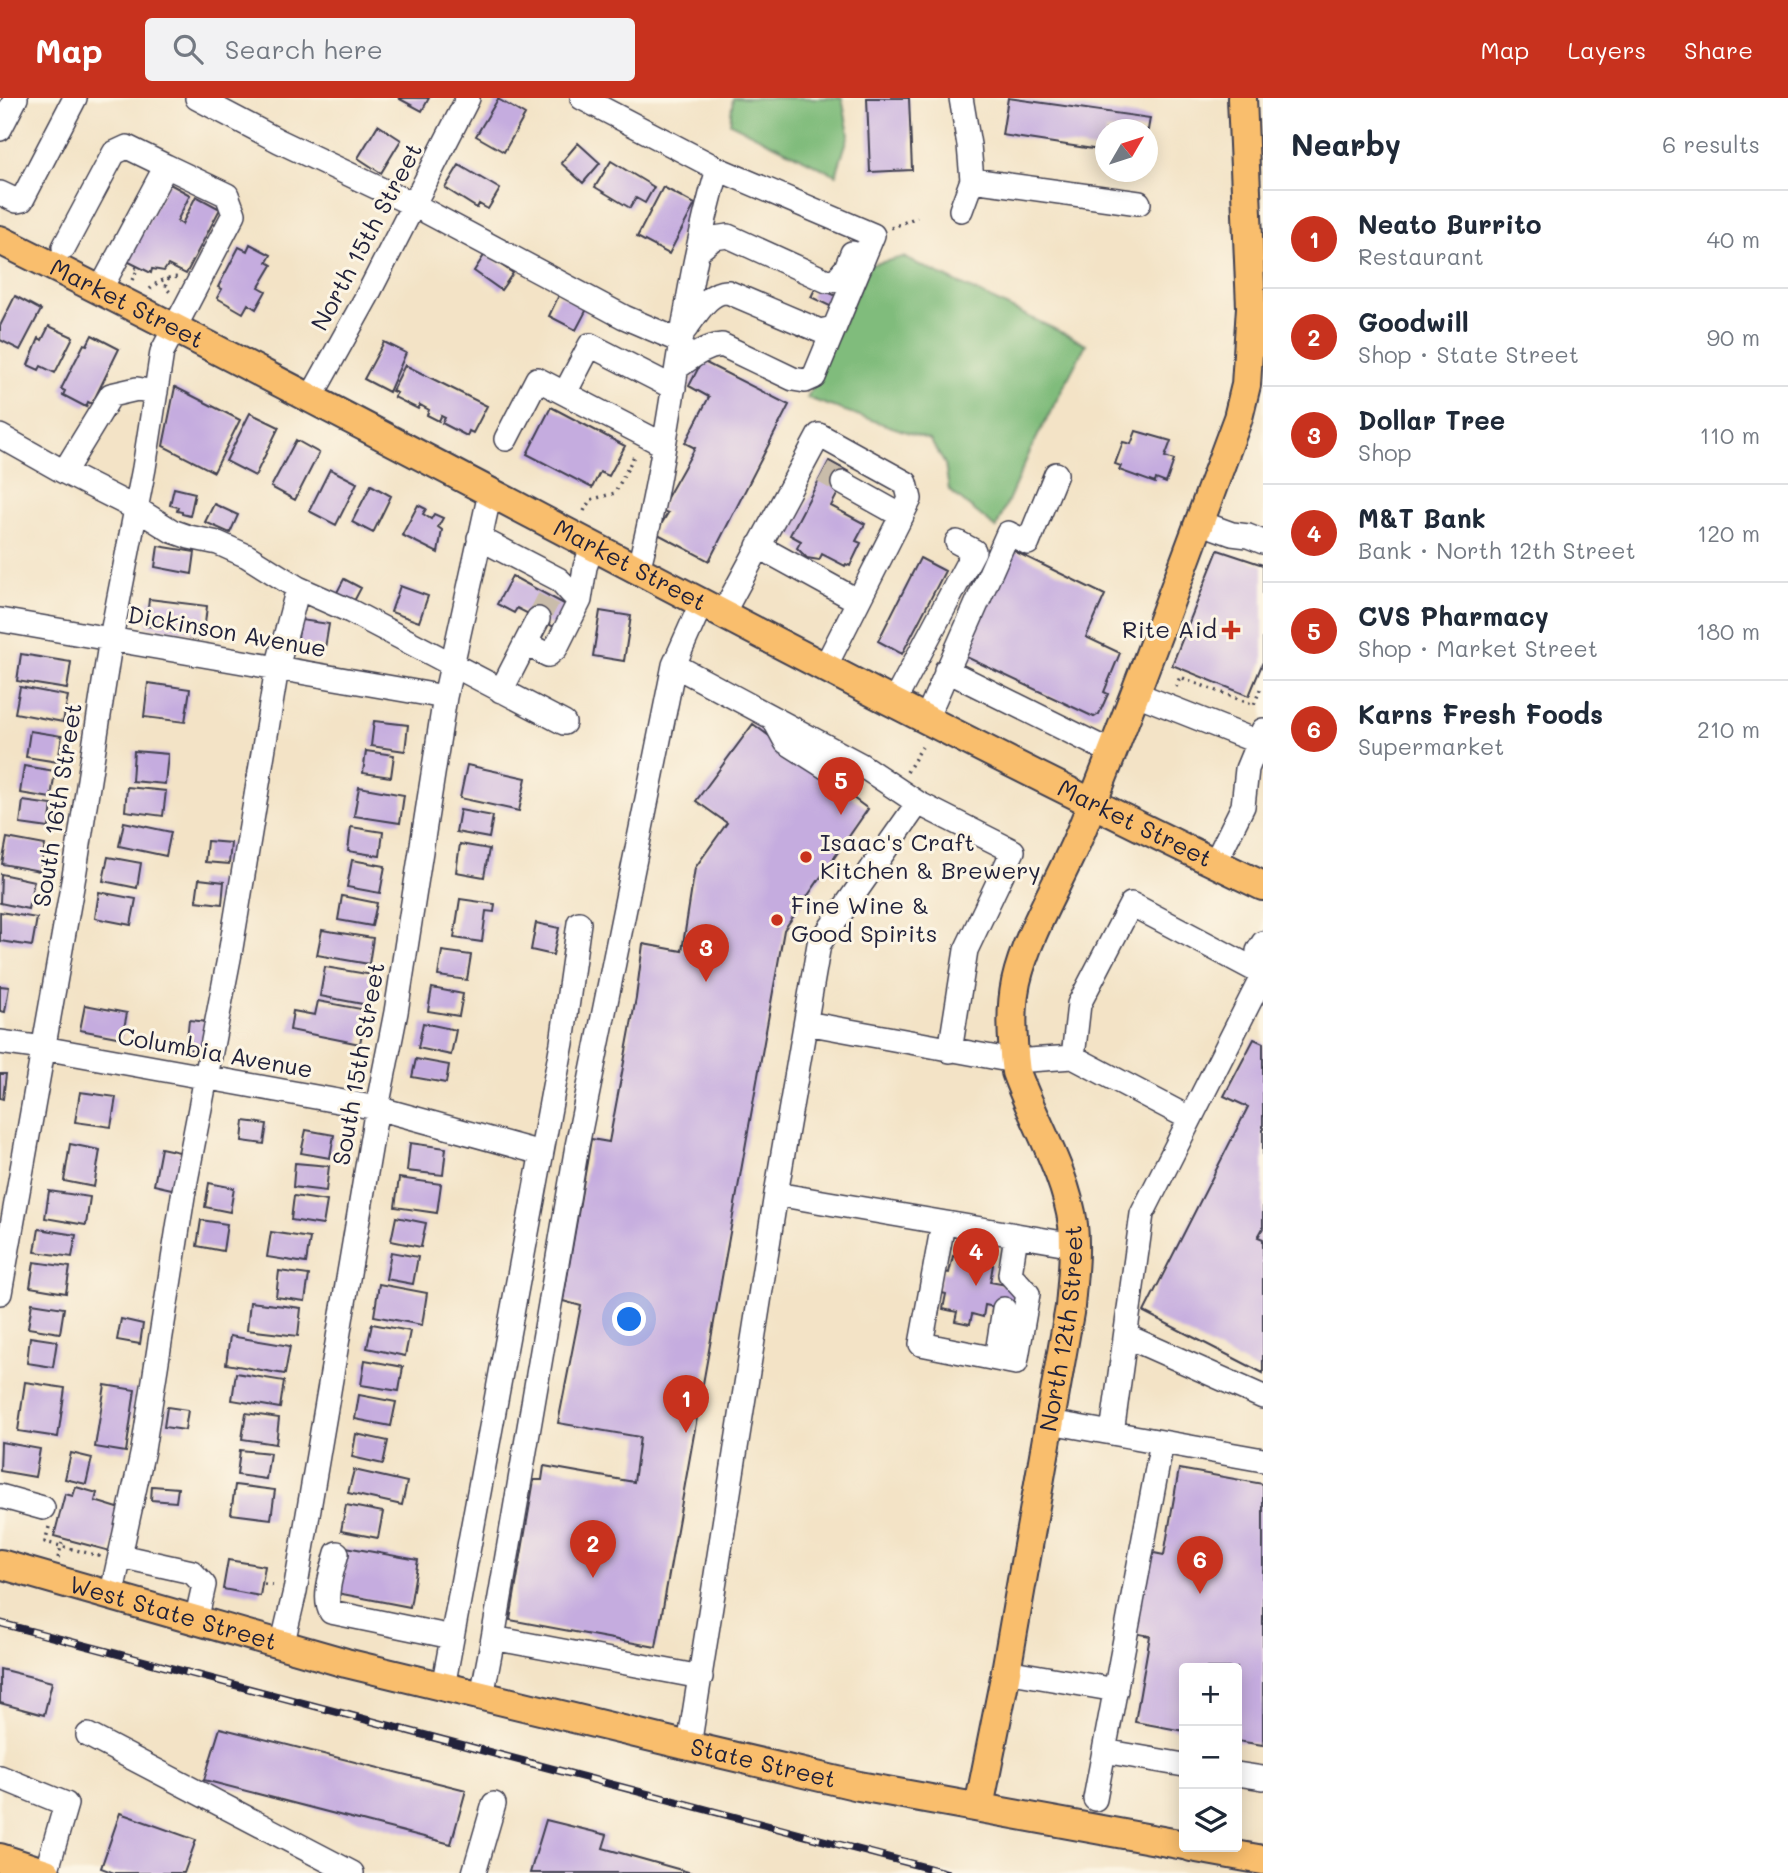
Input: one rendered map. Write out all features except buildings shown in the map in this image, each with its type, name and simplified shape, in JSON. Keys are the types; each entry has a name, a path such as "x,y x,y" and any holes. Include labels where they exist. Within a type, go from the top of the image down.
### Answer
{"main road":[{"name":"North 12th Street","path":"979,1807 1006,1671 1070,1307 1074,1245 1068,1201 1016,1072 1012,1016 1016,983 1091,804 1238,418 1254,389 1257,307 1242,98"},
{"name":"Market Street","path":"2,245 100,290 1091,804 1263,886"},
{"name":"West State Street","path":"0,1564 346,1663"},
{"name":"State Street","path":"346,1663 859,1786 1179,1844"},
{"path":"1219,1852 1263,1860"},
{"path":"0,1857 46,1873"}],"street":[{"path":"0,129 16,98"},
{"path":"0,193 17,201 22,200 75,98"},
{"path":"197,98 279,141 414,205 624,317 681,338"},
{"name":"North 15th Street","path":"310,399 366,298 468,98"},
{"path":"582,98 718,169 867,233"},
{"path":"961,98 970,145 972,180 961,211"},
{"name":"South 16th Street","path":"0,1293 75,870 111,638 137,509 162,352 234,214 227,195 127,147 114,153 64,247"},
{"path":"100,290 166,166"},
{"path":"639,570 651,518 681,338 718,169"},
{"path":"972,180 1139,204"},
{"path":"699,250 714,238 728,236 827,281 837,279 867,233"},
{"path":"676,378 700,352 711,346 722,345 793,379 805,381 814,377 867,233"},
{"path":"681,338 711,297 720,291 820,331 834,328"},
{"path":"565,393 590,345 676,378"},
{"path":"506,439 537,379 664,445"},
{"path":"64,472 111,395 137,389 156,392"},
{"path":"482,1696 577,1146 674,664 758,546 823,472 819,435 906,483 910,499 825,667"},
{"path":"0,436 172,530 189,537 218,543 247,556 298,588 350,611 564,723"},
{"path":"823,472 902,516"},
{"path":"926,719 1008,533 1028,542 1056,474"},
{"name":"South 15th Street","path":"282,1646 295,1591 377,1108 396,1012 444,697 490,493"},
{"path":"1199,522 1263,542"},
{"path":"1233,534 1255,552 1263,555"},
{"path":"479,538 554,588 580,600"},
{"path":"894,702 974,551 957,542"},
{"path":"526,644 548,655 552,652 580,600 585,568 593,545"},
{"path":"758,546 858,601"},
{"path":"111,1597 110,1554 143,1450 183,1196 231,948 277,668 298,588"},
{"path":"501,691 538,619"},
{"name":"Dickinson Avenue","path":"0,620 444,697"},
{"path":"674,664 861,765 918,803 1013,851 966,950 950,1051"},
{"path":"946,670 1111,752"},
{"path":"1134,693 1260,736 1247,769 1243,806 1215,863"},
{"path":"689,1746 776,1194 819,944 918,803"},
{"path":"1073,1057 1079,1004 1131,904 1263,974"},
{"path":"443,1687 562,1043 579,923"},
{"path":"1112,1433 1142,1214 1263,974 1258,951 1263,943"},
{"path":"806,1023 1014,1061 1073,1057 1189,1118"},
{"name":"Columbia Avenue","path":"0,1042 377,1108 541,1153"},
{"path":"776,1194 1074,1245"},
{"path":"943,1224 922,1344 1016,1363 1028,1294 1009,1280 1016,1236"},
{"path":"996,1359 1004,1309"},
{"path":"1126,1336 1263,1397"},
{"path":"1050,1422 1263,1460"},
{"path":"1095,1799 1162,1442"},
{"path":"0,1496 46,1515"},
{"path":"337,1553 327,1606 331,1612 452,1637"},
{"path":"110,1554 192,1572 204,1585 196,1621"},
{"path":"295,1591 328,1598"},
{"path":"492,1638 701,1677"},
{"path":"1006,1671 1116,1690"},
{"path":"88,1735 352,1873"},
{"path":"1104,1751 1179,1764"},
{"path":"1242,1775 1263,1778"},
{"path":"0,1777 66,1804 46,1873"},
{"path":"474,1873 494,1804"}],"path":[{"path":"867,233 917,217"},
{"path":"150,289 175,276 183,283"},
{"path":"168,278 165,284 167,290 177,292"},
{"path":"583,511 590,500 615,493 634,456 631,449"},
{"path":"1173,696 1180,677 1254,705 1261,687"},
{"path":"902,780 922,747"},
{"path":"46,1515 45,1542 99,1556 110,1554"},
{"path":"57,1561 61,1544"}],"green space":[{"path":"733,98 842,98 849,134 836,175 730,123"},
{"path":"903,257 1086,344 1032,447 996,528 949,490 945,464 930,440 807,398 870,265"}],"tunnel":[{"path":"823,472 843,483"},
{"path":"538,619 550,596"}],"railway":[{"path":"0,1623 947,1873"}],"place":[{"name":"Rite Aid","path":"1231,630"},
{"name":"CVS Pharmacy","path":"841,815"},
{"name":"Isaac's Craft Kitchen & Brewery","path":"806,857"},
{"name":"Fine Wine & Good Spirits","path":"777,920"},
{"name":"Dollar Tree","path":"706,982"},
{"name":"M&T Bank","path":"976,1286"},
{"name":"Neato Burrito","path":"686,1433"},
{"name":"Goodwill","path":"593,1578"},
{"name":"Karns Fresh Foods","path":"1200,1594"}]}
